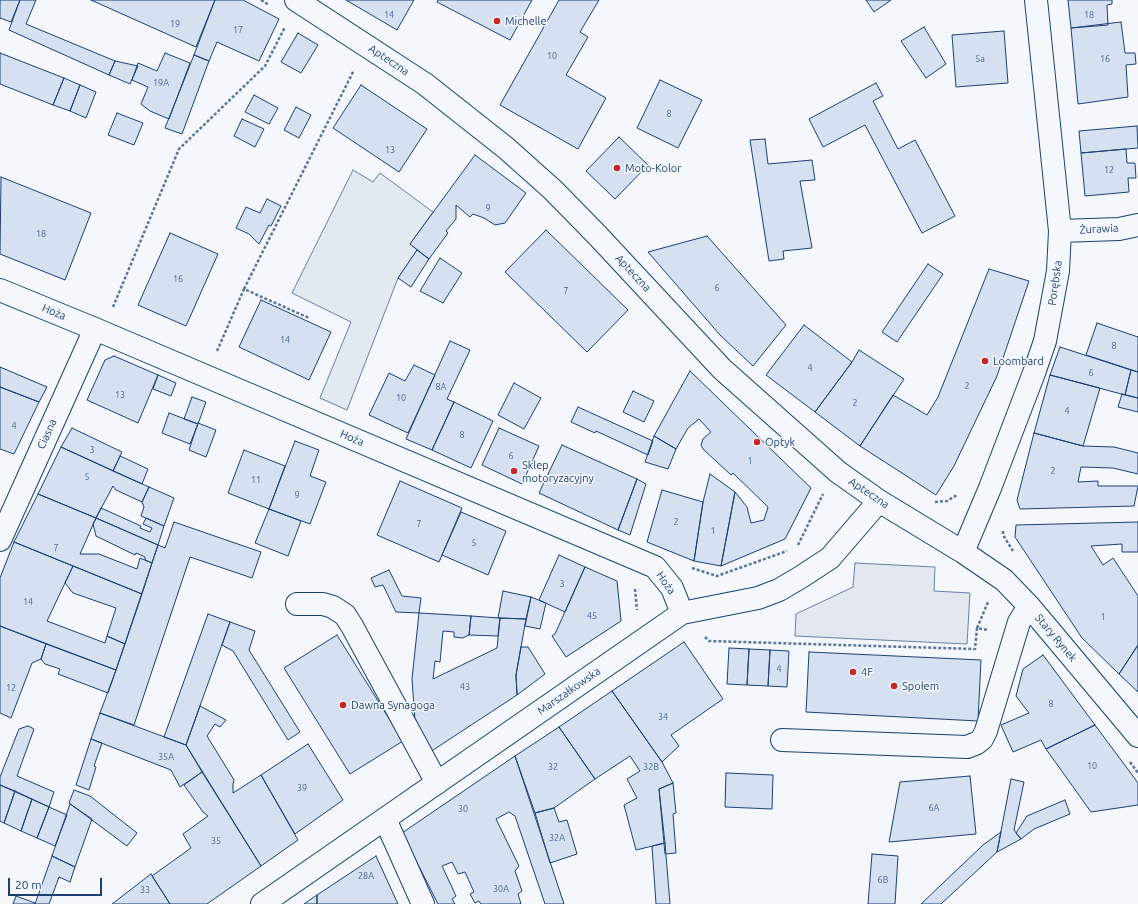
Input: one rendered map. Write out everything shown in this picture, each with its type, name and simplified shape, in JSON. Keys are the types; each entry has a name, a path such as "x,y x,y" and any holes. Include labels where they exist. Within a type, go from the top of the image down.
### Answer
{"street":[{"name":"Apteczna","path":"296,0 425,84 506,148 553,190 598,236 722,369 838,472 879,501 963,552"},
{"name":"Porębska","path":"963,552 990,488 1034,374 1045,341 1058,271 1060,231 1036,0"},
{"name":"Żurawia","path":"1060,231 1119,229 1138,225"},
{"name":"Hoża","path":"0,290 655,567 672,588 682,613"},
{"name":"Ciasna","path":"0,540 95,329"},
{"name":"Marszałkowska","path":"262,904 682,613 758,598 791,584 830,558 879,501"},
{"name":"Stary Rynek","path":"963,552 1004,580 1029,606 1138,736"},
{"path":"297,604 323,604 333,607 345,616 352,626 437,783"},
{"path":"782,740 967,747 977,743 982,739 986,731 1019,622 1029,606"},
{"path":"385,819 423,904"}],"path":[{"path":"113,308 179,149 265,66 286,25"},
{"path":"217,352 244,290 357,64"},
{"path":"244,290 309,318"},
{"path":"933,503 947,501 958,494 960,489"},
{"path":"797,547 825,491"},
{"path":"688,566 717,576 790,550"},
{"path":"702,635 709,641 975,649 977,628 988,599"},
{"path":"977,628 1015,636"}],"shaded area":[{"path":"353,170 373,182 380,173 433,212 410,244 417,250 398,278 347,410 320,398 351,322 292,293"},
{"path":"855,563 935,567 934,591 970,593 967,644 795,636 796,614 853,587"}],"building":[{"path":"0,0 20,0 11,22 0,18"},
{"path":"20,0 36,0 26,24 115,61 109,75 9,30"},
{"path":"91,0 215,0 196,47"},
{"path":"215,0 243,0 279,19 259,61 217,42 209,61 194,55"},
{"path":"346,0 414,0 397,30"},
{"name":"Michelle","path":"438,0 532,0 510,40 437,2"},
{"path":"559,0 599,0 580,32 588,37 566,75 606,98 578,149 500,105"},
{"path":"866,0 891,0 874,12"},
{"path":"1068,0 1112,0 1112,4 1107,5 1108,25 1071,28"},
{"path":"1121,22 1125,53 1135,53 1136,64 1126,65 1128,97 1078,104 1071,28"},
{"path":"924,27 946,64 926,78 901,41"},
{"path":"1004,31 1008,83 956,87 952,35"},
{"path":"298,33 318,45 301,73 281,62"},
{"path":"0,53 64,78 53,105 0,84"},
{"path":"165,53 190,63 169,119 150,111 141,104 148,87 132,80 138,63 157,71"},
{"path":"194,55 209,61 182,134 165,128"},
{"path":"115,61 138,66 130,84 109,75"},
{"path":"64,78 80,85 70,111 53,105"},
{"path":"660,80 702,100 678,148 637,128"},
{"path":"876,83 883,96 873,101 898,149 915,140 955,216 922,233 865,125 823,147 809,119"},
{"path":"80,85 96,92 86,118 70,111"},
{"path":"361,85 427,129 399,172 333,128"},
{"path":"254,95 278,108 269,124 245,112"},
{"path":"296,107 311,115 299,138 284,130"},
{"path":"117,113 143,123 134,145 108,135"},
{"path":"242,119 264,129 255,147 234,136"},
{"path":"1137,126 1138,148 1081,153 1079,131"},
{"name":"Moto-Kolor","path":"619,137 648,165 615,199 586,171"},
{"path":"765,139 768,164 812,160 815,180 800,181 812,248 783,251 784,259 769,261 750,140"},
{"path":"1126,149 1127,163 1135,163 1136,178 1128,178 1129,192 1085,196 1081,153"},
{"path":"475,155 526,193 505,223 495,225 484,218 473,214 470,217 456,205 456,219 446,231 448,233 429,259 410,244"},
{"path":"1,177 91,213 65,280 0,254"},
{"path":"267,199 281,206 271,226 269,225 259,244 249,234 236,228 246,207 260,213"},
{"path":"546,230 628,310 587,352 505,272"},
{"path":"170,233 218,254 186,326 138,305"},
{"path":"707,236 786,325 753,366 720,335 648,252"},
{"path":"417,250 429,259 411,287 398,278"},
{"path":"440,258 462,273 443,303 420,291"},
{"path":"928,264 943,274 897,342 882,332"},
{"path":"989,269 1029,281 997,376 954,466 936,495 860,446 893,395 927,415 938,397"},
{"path":"261,300 331,332 309,380 239,347"},
{"path":"1097,323 1138,337 1138,372 1086,355"},
{"path":"804,325 852,362 815,412 766,375"},
{"path":"450,341 470,350 447,399 454,402 432,450 406,439"},
{"path":"1060,347 1131,370 1125,395 1050,375"},
{"path":"859,350 904,379 860,446 815,412 852,362"},
{"path":"114,356 158,375 138,423 87,400 105,360"},
{"path":"414,365 435,375 408,433 369,415 389,373 405,381"},
{"path":"0,367 47,387 39,402 0,387"},
{"path":"1131,370 1138,372 1138,398 1125,395"},
{"path":"690,371 811,488 785,539 721,566 735,492 747,507 751,523 764,520 768,507 733,473 731,475 703,449 701,445 703,439 711,432 699,419 688,428 676,449 654,436"},
{"path":"158,375 176,383 171,396 153,389"},
{"path":"1050,375 1100,388 1083,446 1034,433"},
{"path":"514,383 541,398 524,429 498,415"},
{"path":"0,387 39,402 14,454 0,449"},
{"path":"633,391 654,401 644,422 623,412"},
{"path":"1122,394 1138,398 1138,412 1118,407"},
{"path":"192,397 206,402 198,424 184,419"},
{"path":"454,402 493,421 471,468 432,450"},
{"path":"578,407 653,441 648,455 596,431 595,433 571,422"},
{"path":"169,413 198,424 190,444 162,433"},
{"path":"198,423 216,430 206,457 189,450"},
{"path":"72,428 122,452 113,471 61,447"},
{"path":"499,428 539,446 522,484 482,465"},
{"path":"1034,433 1083,446 1114,447 1138,453 1138,474 1113,468 1081,467 1078,482 1098,481 1098,486 1138,486 1134,506 1020,509 1017,500"},
{"path":"654,436 676,449 668,469 645,462"},
{"path":"295,441 319,450 310,476 326,482 310,524 269,509"},
{"path":"562,445 637,479 618,530 539,493"},
{"path":"61,447 149,487 142,502 116,490 113,486 96,518 38,494"},
{"path":"244,450 285,466 269,509 228,493"},
{"path":"120,456 148,469 142,484 113,471"},
{"path":"710,474 735,492 721,566 694,561 703,502"},
{"path":"637,479 646,484 630,535 618,530"},
{"path":"400,481 462,508 439,562 377,535"},
{"path":"149,487 174,498 164,526 141,516 144,507 142,502"},
{"path":"662,490 703,502 694,561 647,542"},
{"path":"38,494 96,518 80,554 99,554 137,569 140,558 152,563 142,594 14,542"},
{"path":"101,508 141,526 140,528 150,532 152,528 143,524 146,518 164,526 158,545 96,518"},
{"path":"269,509 301,521 288,556 255,543"},
{"path":"461,512 506,531 488,575 442,555"},
{"path":"96,518 158,545 152,563 145,560 145,557 136,553 135,555 96,536 93,524"},
{"path":"174,522 261,552 252,578 190,557 134,725 100,713 158,545 165,548"},
{"path":"1138,522 1138,552 1122,552 1122,544 1091,546 1103,565 1113,558 1138,596 1138,645 1119,674 1082,638 1015,537 1016,525"},
{"path":"14,542 73,566 47,621 105,643 107,636 125,644 116,670 0,626 0,578"},
{"path":"559,555 585,567 565,612 539,600"},
{"path":"73,566 142,594 125,644 107,636 116,608 73,593 65,583"},
{"path":"585,567 617,581 621,621 566,657 552,636 555,634"},
{"path":"389,570 402,596 421,598 419,613 396,612 383,585 375,587 371,578"},
{"path":"503,591 531,597 526,619 498,618"},
{"path":"531,597 546,603 540,629 525,626"},
{"path":"419,613 471,616 469,635 463,638 454,637 454,632 443,631 440,662 435,661 433,679 497,648 500,618 526,619 516,675 517,695 427,754 416,735 412,679"},
{"path":"208,614 230,622 186,745 164,737"},
{"path":"471,616 500,618 498,636 469,635"},
{"path":"230,622 255,631 249,650 300,732 288,740 233,651 222,645"},
{"path":"0,626 46,644 41,659 32,663 11,718 0,713"},
{"name":"Dawna Synagoga","path":"337,635 403,741 350,774 284,668"},
{"path":"684,642 723,699 671,735 679,746 662,762 612,691"},
{"path":"46,644 116,670 108,693 58,674 60,669 45,664 41,659"},
{"path":"1138,645 1138,692 1119,674"},
{"path":"521,647 528,647 545,674 517,695 516,675"},
{"path":"729,648 749,649 747,685 727,684"},
{"path":"749,649 770,650 768,686 747,685"},
{"path":"770,650 789,651 787,687 768,686"},
{"name":"Społem","path":"809,652 981,660 978,721 806,712"},
{"path":"1043,655 1095,725 1046,749 1041,740 1013,752 1001,725 1029,713 1016,696 1023,669"},
{"path":"612,691 662,762 673,783 659,789 665,843 636,850 624,805 637,798 627,779 640,771 630,756 595,779 559,727"},
{"path":"200,706 226,720 220,727 215,724 207,736 234,780 233,793 261,775 298,840 261,866 186,745"},
{"path":"100,713 186,745 202,772 180,787 171,770 91,739"},
{"path":"1095,725 1138,783 1138,805 1091,812 1046,749"},
{"path":"28,726 34,729 17,776 54,792 49,807 0,785 0,777 19,729"},
{"path":"559,727 595,779 554,808 535,813 515,756"},
{"path":"91,739 102,743 94,766 96,767 89,790 76,785"},
{"path":"308,744 343,800 295,834 261,775"},
{"path":"515,756 564,904 545,904 515,816 509,812 496,819 519,866 515,871 522,891 518,894 521,904 481,904 479,901 475,903 470,894 474,892 465,872 458,874 452,862 442,866 456,896 452,899 455,904 438,904 402,833"},
{"path":"202,772 261,866 207,904 170,904 152,876 191,848 183,834 208,816 203,812 184,785"},
{"path":"726,773 773,775 772,809 725,807"},
{"path":"970,776 976,834 889,842 900,782"},
{"path":"1011,779 1024,782 1014,830 1021,839 997,852"},
{"path":"673,783 676,813 673,814 676,853 665,854 659,789"},
{"path":"0,785 15,791 4,823 0,821"},
{"path":"74,790 90,796 137,833 127,846 69,803"},
{"path":"15,791 32,799 21,831 4,823"},
{"path":"32,799 49,807 37,838 21,831"},
{"path":"1065,800 1070,814 1034,829 1021,839 1016,833 1027,816"},
{"path":"70,804 92,819 75,867 52,856"},
{"path":"49,807 67,815 55,846 37,838"},
{"path":"554,808 559,822 567,820 577,854 550,863 535,813"},
{"path":"1001,832 997,852 941,904 921,904 983,845"},
{"path":"665,843 670,904 656,904 652,846"},
{"path":"872,854 898,856 895,904 868,904"},
{"path":"52,856 75,867 70,882 59,877 49,904 35,904"},
{"path":"376,856 398,904 317,904 317,895"},
{"path":"151,874 170,904 112,904"},
{"path":"317,895 317,904 304,904"},
{"path":"16,896 35,903 35,904 13,904"}],"place":[{"name":"Michelle","path":"497,21"},
{"name":"Moto-Kolor","path":"617,168"},
{"name":"Loombard","path":"985,361"},
{"name":"Optyk","path":"757,442"},
{"name":"Sklep motoryzacyjny","path":"514,471"},
{"name":"4F","path":"853,672"},
{"name":"Społem","path":"894,686"},
{"name":"Dawna Synagoga","path":"343,705"}]}
